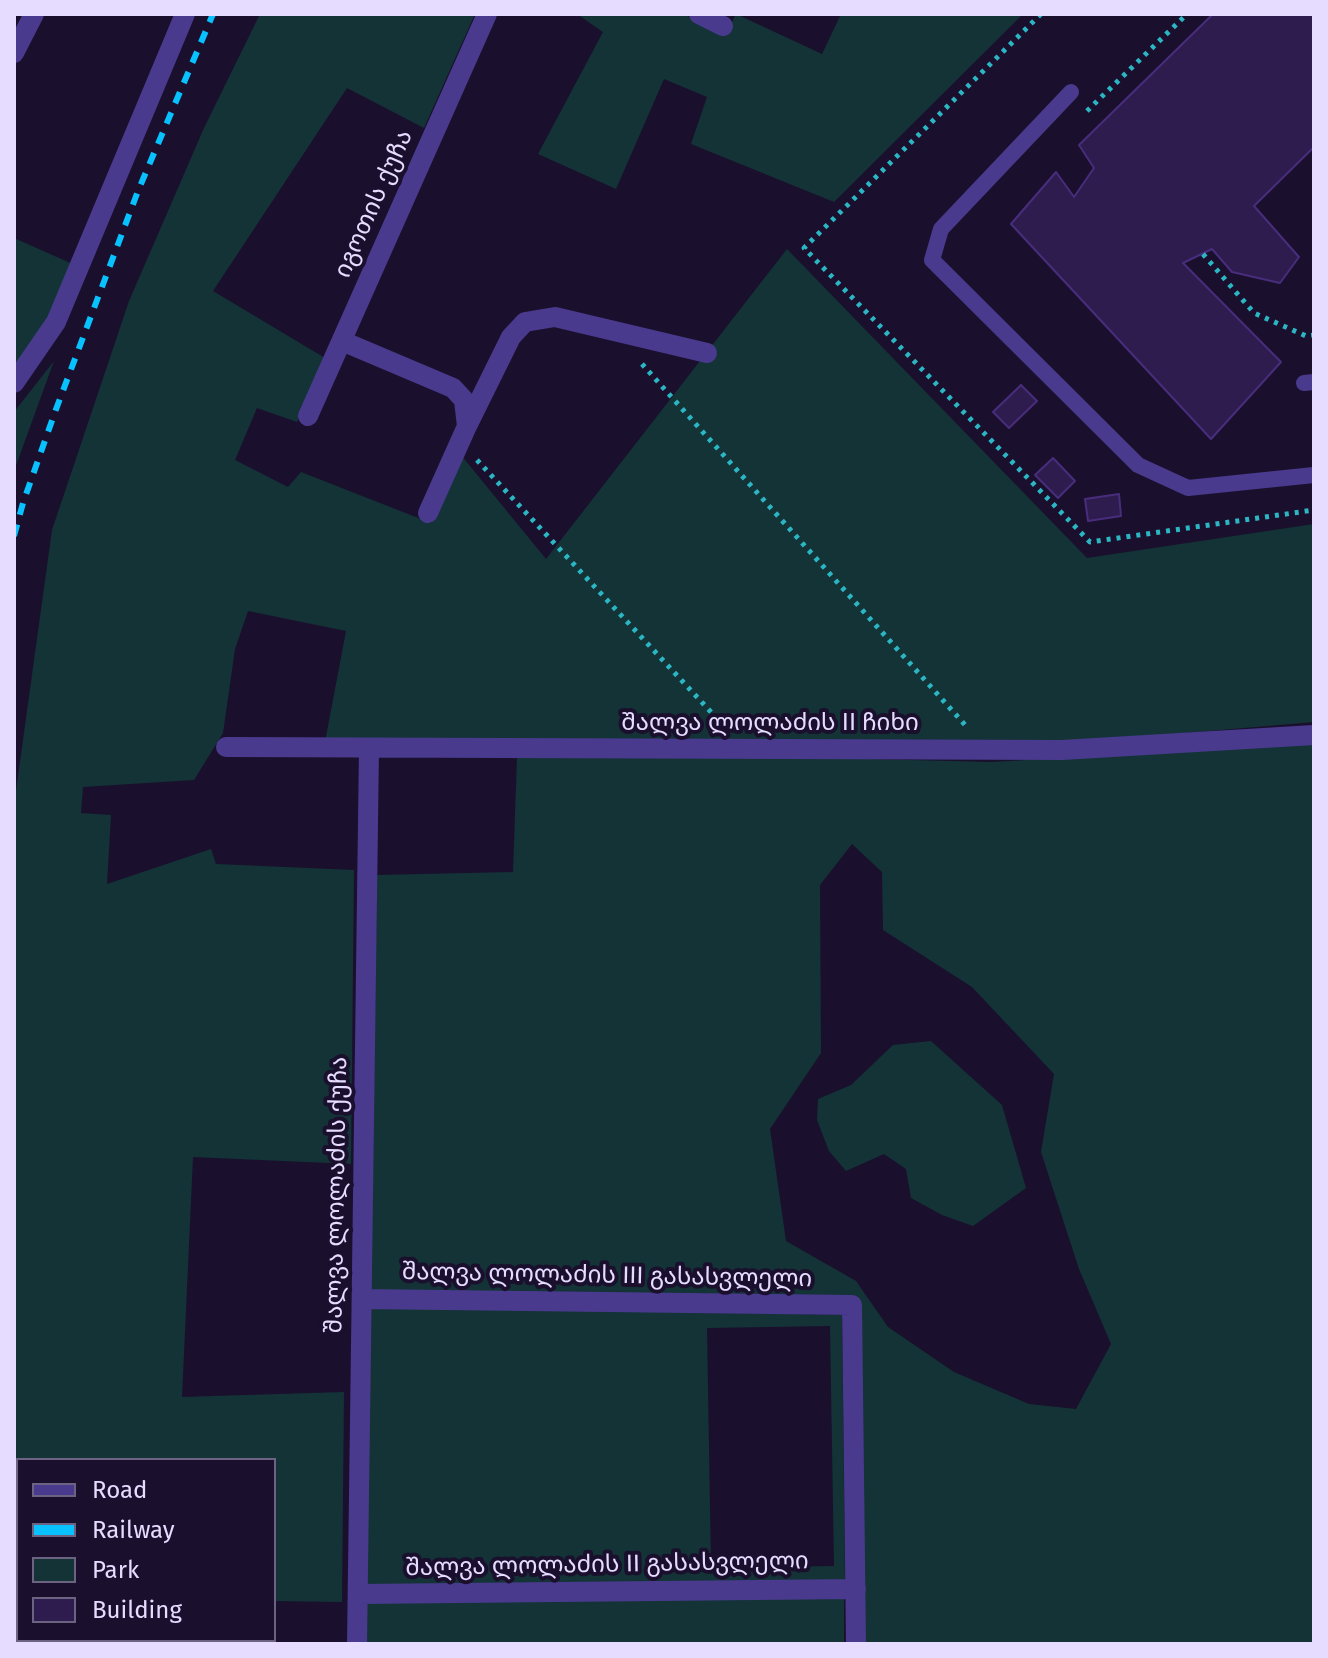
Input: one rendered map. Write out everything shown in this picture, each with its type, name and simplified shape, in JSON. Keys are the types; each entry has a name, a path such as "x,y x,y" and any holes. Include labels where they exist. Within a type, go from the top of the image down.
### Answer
{"street":[{"path":"14,53 34,14"},
{"path":"14,383 56,322 185,14"},
{"name":"იგოთის ქუჩა","path":"308,416 487,14"},
{"path":"699,14 723,26"},
{"path":"428,513 511,337 525,322 555,317 707,353"},
{"path":"342,341 453,388 464,400 463,434"},
{"name":"შალვა ლოლაძის II ჩიხი","path":"226,747 1062,750 1314,735"},
{"name":"შალვა ლოლაძის ქუჩა","path":"357,1644 369,748"},
{"name":"შალვა ლოლაძის III გასასვლელი","path":"362,1299 852,1305 856,1589"},
{"path":"856,1589 856,1644"},
{"name":"შალვა ლოლაძის II გასასვლელი","path":"358,1594 856,1589"}],"lane":[{"path":"1071,92 941,229 932,260 1138,465 1188,488 1314,475"}],"path":[{"path":"1071,92 1087,111 1187,14"},
{"path":"1203,254 1254,313 1306,336 1314,335"},
{"path":"613,331 988,750"},
{"path":"463,434 746,749"}],"green space":[{"path":"260,14 475,14 424,128 347,88 213,291 325,358 297,422 257,408 235,460 288,487 301,472 431,523 461,455 546,559 787,249 1087,558 1314,524 1314,722 1068,743 325,742 346,631 248,611 235,649 223,733 194,780 83,787 81,813 111,815 107,884 211,849 216,864 354,870 351,1164 193,1157 182,1397 344,1392 342,1602 276,1601 276,1458 16,1458 16,1642 200,1644 14,1644 14,805 52,530 129,301 204,128"},
{"path":"577,14 683,14 726,34 736,14 822,54 841,14 1023,14 834,202 691,144 707,97 664,79 616,189 538,154 603,32"},
{"path":"14,238 75,265 52,320 14,369"},
{"path":"54,361 14,471 14,412"},
{"path":"1314,744 1314,1644 861,1644 857,1296 371,1292 377,875 513,872 517,757 748,756 991,762","holes":["852,844 882,872 883,930 972,987 1054,1074 1041,1152 1079,1269 1111,1344 1076,1409 1029,1404 954,1372 888,1327 856,1281 786,1241 770,1129 821,1053 820,885"]},
{"path":"931,1041 1002,1105 1026,1188 973,1226 942,1215 911,1198 906,1169 884,1154 846,1171 829,1151 817,1120 818,1099 851,1085 893,1045"},
{"path":"370,1306 842,1315 845,1582 363,1588","holes":["830,1326 834,1566 711,1568 707,1328"]},
{"path":"844,1597 844,1644 366,1644 366,1600"}],"building":[{"path":"1213,14 1314,14 1314,147 1254,206 1299,257 1280,283 1232,272 1212,249 1183,263 1281,362 1211,439 1011,224 1056,172 1074,197 1094,168 1079,145"},
{"path":"1021,385 1037,401 1009,428 993,412"},
{"path":"1053,458 1075,481 1058,498 1035,475"},
{"path":"1119,494 1121,516 1088,521 1085,499"}],"railway":[{"path":"14,536 55,412 138,191 213,14"}]}
